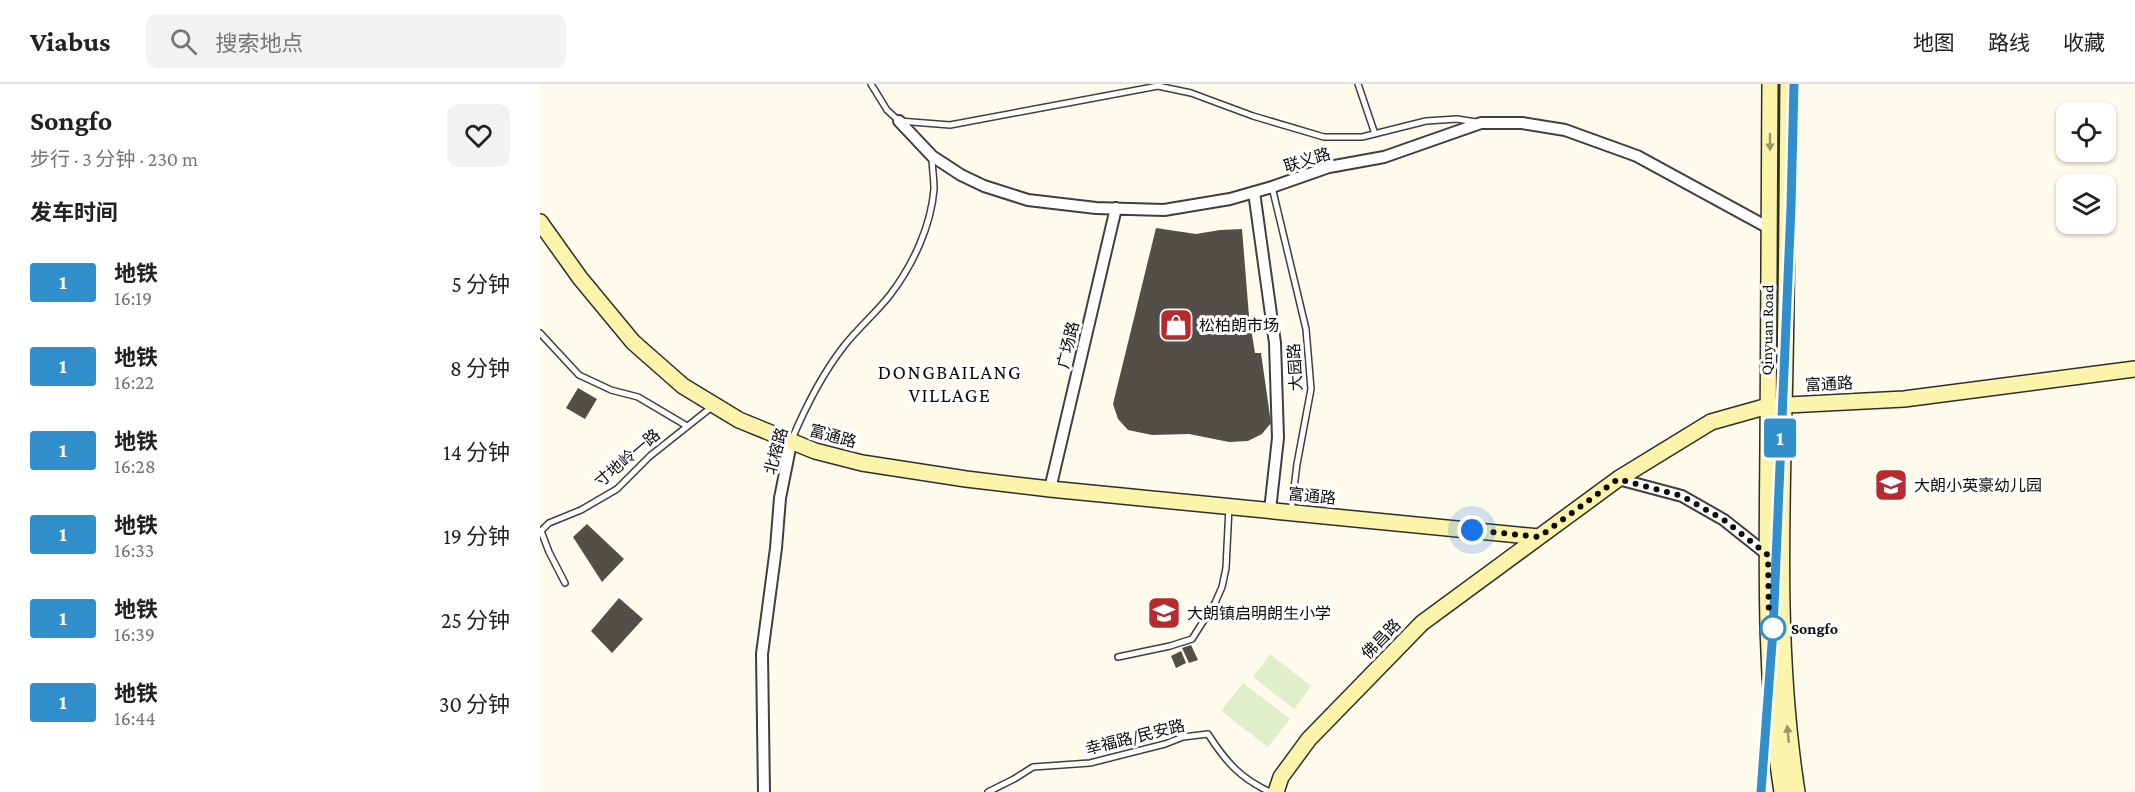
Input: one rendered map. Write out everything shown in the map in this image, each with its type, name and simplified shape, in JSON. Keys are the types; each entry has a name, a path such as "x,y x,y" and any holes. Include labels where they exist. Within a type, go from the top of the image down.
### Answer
{"street":[{"name":"Qinyuan Road","path":"1770,84 1769,668 1775,743 1782,792"},
{"name":"Qinyuan Road","path":"1788,84 1781,519 1783,661 1788,735 1797,792"},
{"name":"联义路","path":"899,121 932,156 984,186 1028,200 1164,210 1230,199 1329,167 1384,157 1481,123 1522,123 1565,130 1637,156 1769,228"},
{"path":"1254,192 1275,343 1278,438 1270,510"},
{"name":"广场路","path":"1050,489 1116,208"},
{"name":"富通路","path":"540,222 580,278 633,342 683,386 739,420 815,451 862,463 1050,489 1539,537 1618,479 1711,422 1768,406 1784,404 1904,399 2135,369"},
{"name":"北榕路","path":"764,792 762,654 780,498 791,443"},
{"path":"1618,479 1682,496 1724,520 1768,555"},
{"name":"佛昌路","path":"1276,792 1281,777 1309,740 1422,623 1539,537"}],"lane":[{"name":"联义路","path":"871,84 887,110 899,121"},
{"path":"1358,84 1375,134"},
{"path":"899,121 950,125 1158,86 1191,93 1253,116 1324,137 1362,137 1426,121 1457,119 1481,123"},
{"name":"北榕路","path":"791,443 807,404 843,347 890,295 909,266 923,237 932,199 934,187 932,156"},
{"name":"大园路","path":"1272,187 1306,329 1311,389 1291,512"},
{"path":"540,333 579,375 611,390 638,397 687,426"},
{"name":"寸地岭一路","path":"565,583 541,531 549,523 581,510 617,489 650,456 714,405"},
{"path":"1118,657 1192,639 1215,603 1222,587 1226,568 1229,505"},
{"name":"幸福路/民安路","path":"988,792 1014,780 1033,767 1090,763 1165,744 1183,737 1208,734 1224,760 1253,784 1270,792"}],"green space":[{"path":"1270,654 1311,686 1294,709 1253,677"},
{"path":"1243,683 1290,719 1268,747 1221,711"}],"building":[{"name":"松柏朗市场","path":"1156,228 1196,234 1242,229 1249,316 1255,353 1261,353 1271,423 1262,434 1248,441 1229,442 1189,434 1152,435 1128,430 1118,419 1113,404"},
{"path":"578,388 597,399 585,419 566,408"},
{"path":"587,524 624,559 602,582 573,537"},
{"path":"619,598 643,619 612,653 591,631"},
{"path":"1191,645 1198,660 1189,663 1182,648"},
{"path":"1181,651 1186,663 1176,668 1171,656"}],"metro line":[{"name":"1","path":"1761,792 1773,630 1794,84"}],"place":[{"name":"松柏朗市场","path":"1176,325"},
{"name":"大朗小英豪幼儿园","path":"1891,485"},
{"name":"大朗镇启明朗生小学","path":"1164,613"},
{"name":"Songfo","path":"1773,628"}],"district":[{"name":"DONGBAILANG VILLAGE","path":"950,384"}],"route":[{"path":"1472,530 1539,537 1618,479 1682,496 1724,520 1768,555 1769,623 1773,628"}]}
